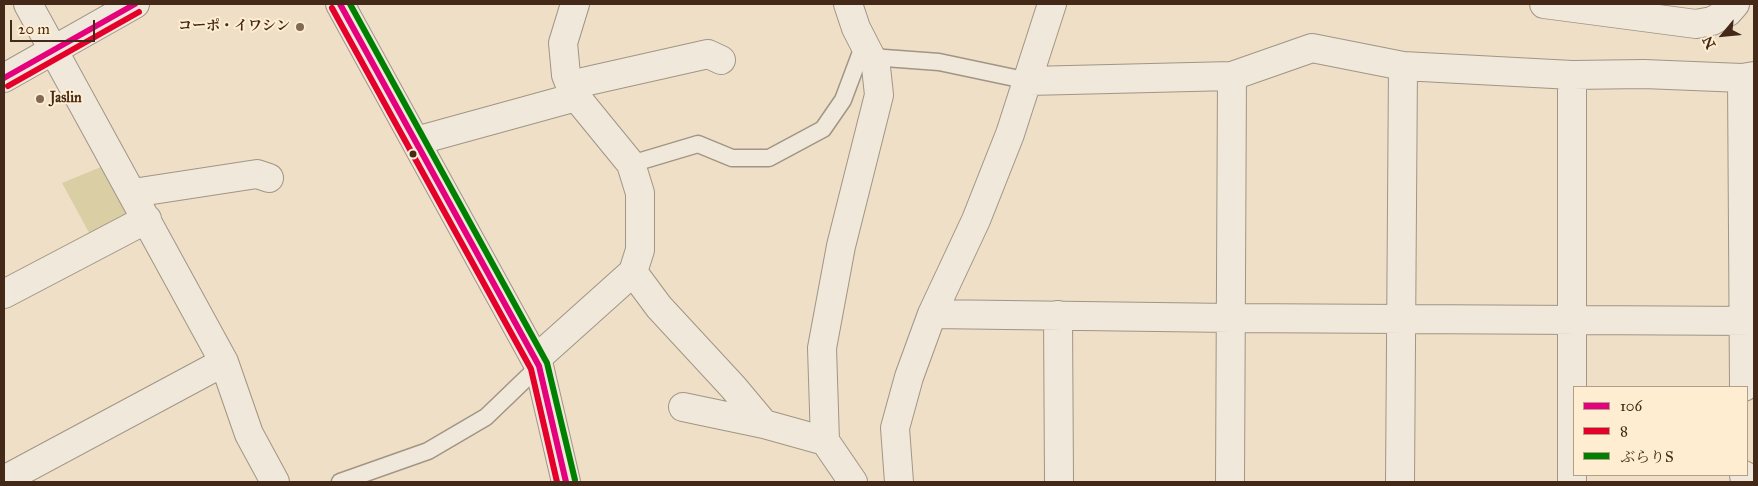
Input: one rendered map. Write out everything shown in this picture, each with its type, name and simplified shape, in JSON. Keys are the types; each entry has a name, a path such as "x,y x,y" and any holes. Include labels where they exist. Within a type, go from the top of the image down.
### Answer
{"street":[{"path":"28,4 224,362 249,434 275,482"},
{"path":"4,78 135,4"},
{"path":"340,4 537,362 566,482"},
{"path":"537,362 633,272 640,250 640,193 631,164 573,91 566,75 563,44 575,4"},
{"path":"848,4 876,67 879,95 842,246 822,348 825,440 853,482"},
{"path":"899,482 895,428 908,378 932,314 976,220 1029,81 1052,4"},
{"path":"1544,4 1696,24 1712,21 1728,12 1735,4"},
{"path":"1029,81 1232,76 1312,48 1403,66 1572,75 1644,74 1748,77 1749,321 1744,386"},
{"path":"416,141 573,91 708,54 721,60"},
{"path":"1400,482 1403,66"},
{"path":"1572,75 1572,482"},
{"path":"1230,482 1232,76"},
{"path":"133,193 258,174 269,178"},
{"path":"4,294 147,219"},
{"path":"633,272 659,307 734,387 764,424"},
{"path":"932,314 1749,321"},
{"path":"1058,315 1059,482"},
{"path":"4,480 224,362"},
{"path":"683,407 764,424 825,440"}],"lane":[{"path":"631,164 698,144 732,158 769,158 823,129 842,100 868,50 939,62 1029,81"},
{"path":"340,482 428,451 478,422 486,417 537,362"}],"shaded area":[{"path":"101,167 128,217 92,238 62,183"}],"transit line":[{"name":"106","path":"4,78 135,4"},
{"name":"106","path":"340,4 539,366 566,482"},
{"name":"ぶらりS","path":"350,4 547,363 575,480"},
{"name":"8","path":"332,8 531,369 557,482"},
{"name":"8","path":"8,86 139,12"}],"place":[{"name":"コーポ・イワシン","path":"300,27"},
{"name":"Jaslin","path":"40,99"}]}
